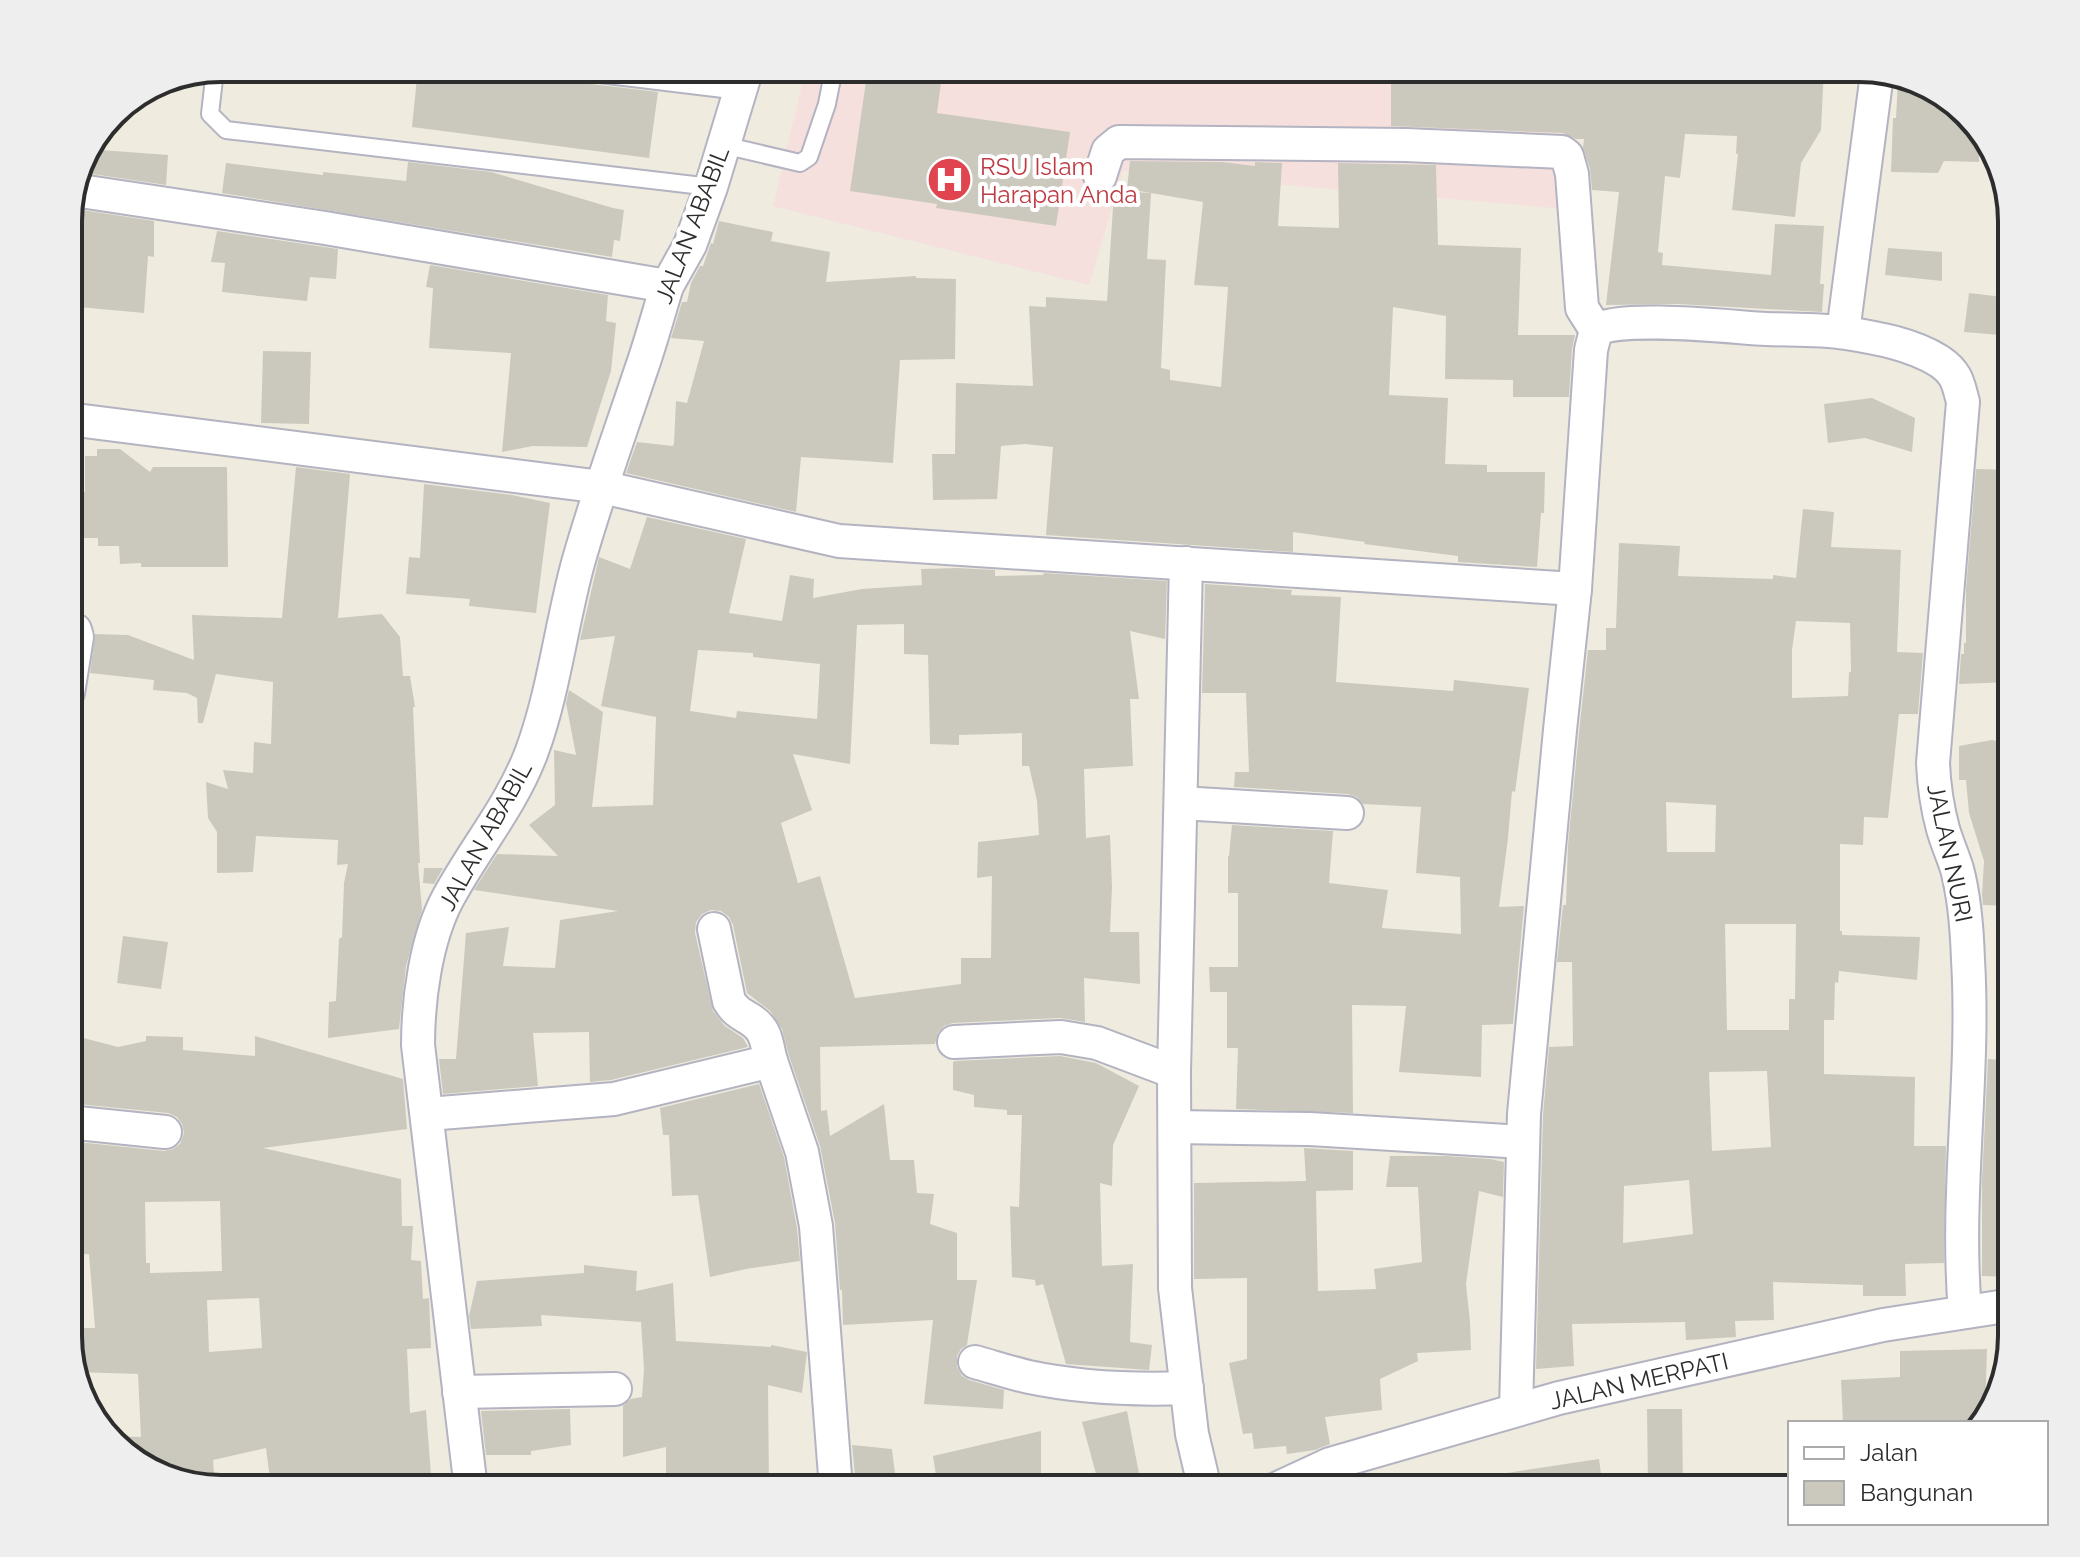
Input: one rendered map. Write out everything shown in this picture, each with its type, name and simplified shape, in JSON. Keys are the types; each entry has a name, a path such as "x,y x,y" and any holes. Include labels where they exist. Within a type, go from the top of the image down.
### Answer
{"street":[{"name":"JALAN ABABIL","path":"469,1475 418,1045 418,1019 426,964 446,901 522,778 545,712 577,564 667,286 690,245 742,82"},
{"path":"1843,332 1876,83"},
{"path":"1100,176 1108,151 1119,142 1406,145 1562,152 1567,156 1572,174 1582,308 1596,330 1591,350 1575,589 1525,1100 1516,1409"},
{"path":"86,192 325,228 667,286"},
{"name":"JALAN NURI","path":"1596,330 1604,325 1644,322 1843,332 1890,342 1940,362 1957,378 1963,402 1933,763 1937,804 1965,906 1969,963 1969,1089 1961,1266 1965,1312"},
{"path":"82,421 602,487 839,541 1575,589"},
{"path":"1186,563 1174,1072 1175,1288 1192,1434 1202,1475"},
{"path":"1181,803 1347,813"},
{"path":"714,929 729,1001 734,1011 759,1026 763,1032 802,1152 816,1226 835,1475"},
{"path":"954,1042 1061,1037 1097,1043 1174,1072"},
{"path":"428,1114 614,1099 771,1061"},
{"path":"82,1123 165,1132"},
{"path":"1175,1127 1300,1129 1523,1142"},
{"name":"JALAN MERPATI","path":"1306,1475 1330,1464 1516,1409 1883,1325 1998,1307"},
{"path":"975,1362 1028,1377 1082,1386 1145,1390 1187,1388"},
{"path":"459,1392 615,1389"}],"lane":[{"path":"723,145 800,163 809,157 831,82"},
{"path":"212,83 210,114 226,130 711,187"}],"shaded area":[{"name":"RSU Islam Harapan Anda","path":"803,82 1579,82 1577,210 1123,171 1089,285 773,206"}],"building":[{"path":"417,82 574,82 658,92 649,158 412,127"},
{"path":"866,82 941,82 937,113 1070,132 1056,226 850,191"},
{"path":"1391,82 1823,82 1821,130 1801,163 1795,217 1732,210 1737,136 1685,134 1680,178 1665,176 1658,252 1663,253 1662,265 1771,275 1775,224 1824,226 1820,284 1824,284 1822,312 1678,304 1606,305 1619,192 1592,190 1584,139 1563,133 1391,126"},
{"path":"1898,88 1944,111 1969,136 1979,152 1979,162 1944,161 1938,173 1891,172 1893,118 1896,118"},
{"path":"102,150 168,155 166,185 91,174"},
{"path":"1130,161 1222,162 1255,166 1255,162 1282,163 1278,226 1339,228 1338,163 1436,165 1438,245 1521,248 1518,335 1575,335 1569,397 1513,397 1513,380 1445,379 1446,316 1393,307 1389,395 1448,398 1445,464 1487,465 1487,472 1545,472 1544,513 1541,513 1537,567 1458,562 1458,556 1293,532 1293,552 1046,535 1053,447 1025,444 1001,446 997,499 933,500 932,454 955,454 956,383 1033,386 1029,306 1046,307 1046,297 1107,301 1114,191 1151,193 1127,189","holes":["1151,193 1203,202 1194,285 1228,287 1221,387 1170,380 1170,370 1161,368 1166,260 1147,259"]},
{"path":"408,162 491,172 624,210 620,241 614,240 612,257 222,193 226,163 406,181"},
{"path":"82,210 154,221 154,257 148,256 144,313 82,307"},
{"path":"719,221 773,232 771,241 830,252 826,282 916,276 956,279 955,359 900,360 893,463 801,457 796,512 626,473 637,442 673,446 676,401 687,403 704,341 671,338 682,302 687,302 691,283 713,244"},
{"path":"217,231 338,249 336,279 310,277 307,301 222,292 225,263 211,262"},
{"path":"1888,248 1942,252 1942,281 1885,275"},
{"path":"430,265 608,295 606,321 616,323 611,371 587,447 533,446 502,452 511,353 429,348 433,288 426,287"},
{"path":"1969,293 1998,296 1998,335 1964,332"},
{"path":"263,351 311,352 309,424 261,423"},
{"path":"1872,398 1915,418 1912,452 1865,438 1828,443 1824,404"},
{"path":"97,449 120,449 150,472 153,467 227,467 228,567 141,567 141,563 120,564 119,546 98,546 98,538 82,538 85,456 97,456"},
{"path":"296,467 350,474 338,618 382,614 400,637 403,676 410,676 415,707 422,910 406,966 399,1029 328,1038 329,1002 336,1001 339,939 342,937 344,883 348,864 337,865 338,840 256,836 253,872 217,873 217,832 208,818 206,782 228,789 223,770 253,773 254,742 271,744 273,682 216,674 203,723 198,723 197,698 187,693 153,690 154,680 90,673 95,634 128,635 194,660 192,615 282,618"},
{"path":"1976,469 1998,470 1998,683 1959,684 1961,654 1964,654 1966,643 1966,589"},
{"path":"424,484 550,503 536,613 469,606 470,599 406,594 409,557 420,558"},
{"path":"1803,509 1834,512 1831,547 1901,550 1897,652 1923,653 1918,714 1899,714 1888,818 1864,817 1863,845 1840,844 1840,931 1842,935 1920,937 1917,980 1839,971 1838,983 1835,982 1834,1020 1824,1020 1824,1074 1915,1077 1914,1146 1946,1146 1944,1263 1905,1264 1906,1296 1863,1296 1863,1285 1773,1282 1774,1320 1735,1321 1736,1337 1686,1340 1685,1322 1572,1324 1574,1366 1536,1369 1543,1115 1549,1047 1573,1046 1572,962 1557,962 1563,905 1566,905 1568,845 1579,732 1588,650 1606,650 1606,628 1616,628 1619,543 1680,546 1678,576 1773,579 1773,575 1796,578","holes":["1796,621 1850,623 1848,696 1792,698 1792,650","1666,802 1716,805 1715,852 1667,852","1725,924 1796,924 1795,999 1789,999 1789,1030 1727,1030","1767,1071 1771,1147 1712,1151 1709,1072","1689,1180 1693,1234 1623,1243 1624,1186"]},
{"path":"647,517 746,539 729,613 782,621 790,575 814,579 813,598 862,589 922,585 921,569 995,570 995,576 1044,573 1167,581 1165,639 1130,631 1139,699 1130,699 1133,766 1084,769 1086,838 1110,835 1110,932 1139,932 1140,984 1084,978 1085,1022 1060,1018 953,1023 944,1026 938,1033 935,1044 820,1047 821,1111 827,1110 830,1136 884,1104 890,1160 914,1160 917,1193 934,1194 930,1224 957,1233 957,1280 977,1280 967,1345 957,1356 957,1367 962,1376 969,1380 1004,1390 1003,1409 924,1404 933,1320 843,1325 835,1223 820,1146 782,1029 770,1011 747,993 733,925 721,911 711,910 702,914 696,922 695,933 713,1011 725,1026 743,1038 748,1047 611,1080 590,1082 589,1032 533,1033 538,1086 443,1094 439,1059 456,1059 466,933 509,927 503,966 555,968 560,920 618,911 474,890 497,854 558,856 529,825 555,805 554,750 576,755 566,703 569,690 603,712 592,807 653,805 656,717 601,706 615,636 580,640 599,557 630,569","holes":["904,624 904,654 928,655 930,744 959,745 959,735 1022,733 1022,766 1029,766 1037,801 1039,835 978,842 977,878 992,876 991,958 961,958 961,984 855,998 820,876 798,883 781,823 812,810 793,754 850,764 857,625","698,650 753,653 753,657 820,664 817,719 737,711 736,718 690,711"]},
{"path":"1205,584 1292,590 1291,595 1341,597 1336,682 1453,691 1454,680 1529,688 1515,792 1512,791 1499,907 1524,906 1513,1024 1482,1025 1481,1077 1399,1072 1406,1006 1352,1005 1353,1113 1236,1109 1238,1048 1227,1048 1227,992 1210,992 1209,967 1238,967 1238,893 1228,893 1232,825 1333,831 1329,883 1388,890 1382,928 1461,934 1460,877 1416,873 1421,807 1363,804 1357,797 1348,794 1234,787 1235,772 1249,772 1246,693 1202,693"},
{"path":"1998,741 1998,906 1983,905 1984,861 1969,813 1966,780 1959,780 1959,746"},
{"path":"424,868 443,868 434,884 423,883"},
{"path":"123,936 168,942 161,989 117,983"},
{"path":"146,1036 183,1037 183,1050 255,1056 255,1036 403,1079 407,1129 263,1148 401,1179 402,1226 413,1226 411,1260 421,1261 423,1299 429,1298 431,1348 407,1349 410,1413 426,1410 431,1475 269,1475 266,1448 213,1460 214,1475 203,1474 177,1468 152,1456 126,1437 141,1437 138,1374 87,1372 82,1345 82,1328 95,1328 89,1254 82,1254 82,1142 164,1151 173,1149 180,1144 184,1133 177,1117 168,1113 82,1104 82,1038 118,1047 146,1041","holes":["220,1201 222,1271 150,1273 150,1263 146,1263 145,1202","259,1298 262,1348 209,1352 207,1300"]},
{"path":"1060,1056 1096,1063 1139,1086 1113,1145 1112,1186 1100,1183 1102,1266 1133,1264 1130,1342 1152,1345 1149,1370 1066,1364 1043,1284 1036,1286 1035,1280 1012,1277 1010,1206 1019,1207 1022,1115 1007,1115 1007,1110 974,1107 974,1095 953,1090 955,1061"},
{"path":"1988,1059 1998,1060 1998,1277 1982,1276 1982,1181"},
{"path":"759,1084 784,1157 800,1261 710,1277 698,1195 672,1196 669,1135 663,1135 660,1108"},
{"path":"1304,1148 1353,1151 1353,1190 1316,1191 1318,1291 1376,1289 1374,1269 1422,1262 1418,1187 1386,1187 1390,1156 1447,1156 1504,1162 1503,1197 1479,1191 1466,1284 1471,1350 1417,1353 1418,1361 1380,1379 1382,1410 1325,1417 1330,1444 1315,1450 1287,1454 1286,1446 1254,1449 1252,1433 1243,1434 1229,1363 1247,1359 1247,1278 1194,1279 1194,1183 1306,1181"},
{"path":"584,1265 637,1271 636,1291 673,1283 676,1341 771,1345 807,1352 802,1393 768,1385 769,1475 666,1475 666,1447 623,1457 623,1406 631,1399 642,1397 641,1322 541,1315 542,1326 471,1329 469,1316 477,1281 584,1273"},
{"path":"1987,1349 1986,1391 1969,1421 1843,1421 1841,1380 1900,1377 1900,1351"},
{"path":"570,1409 571,1445 531,1451 531,1455 486,1455 481,1411"},
{"path":"1647,1409 1682,1409 1683,1475 1648,1475"},
{"path":"1127,1411 1139,1475 1096,1475 1082,1422"},
{"path":"1041,1431 1041,1475 936,1475 933,1456"},
{"path":"852,1445 892,1449 895,1475 855,1475"},
{"path":"1599,1459 1601,1475 1500,1475"}],"place":[{"name":"RSU Islam Harapan Anda","path":"949,180"}]}
